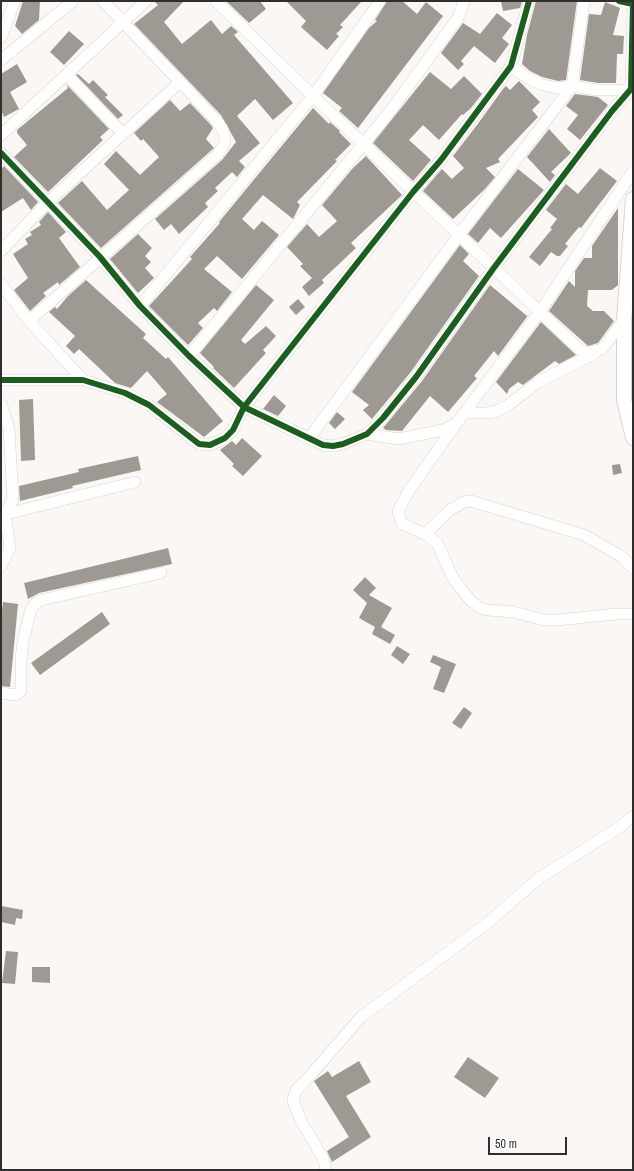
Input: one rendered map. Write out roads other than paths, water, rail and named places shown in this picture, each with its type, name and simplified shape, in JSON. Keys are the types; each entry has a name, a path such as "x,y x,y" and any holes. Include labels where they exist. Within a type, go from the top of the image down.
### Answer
{"street":[{"path":"1,37 15,1"},
{"path":"1,60 73,1"},
{"path":"29,321 217,155 224,143 225,136 222,128 103,1"},
{"path":"1,135 146,1"},
{"path":"216,1 539,313 579,349 587,352 602,349"},
{"path":"140,306 313,96 380,1"},
{"path":"189,356 388,114 458,18 464,1"},
{"path":"1,380 83,380 124,393 149,405 183,433 203,445 217,442 229,434 233,430 244,407 413,192 441,160 511,66 529,1"},
{"path":"310,437 459,235 572,86 584,1"},
{"path":"1,153 100,257 140,306 189,356 244,407 310,437 323,445 333,446 344,444 367,434 383,418 416,377 493,269 612,111 632,90 633,4 619,1"},
{"path":"511,66 526,77 540,84 557,88 572,86 597,90 632,90"},
{"path":"67,75 123,134"},
{"path":"1,250 48,202 180,82"},
{"path":"633,171 539,313 456,424 408,492 398,511 399,520 402,524 425,534 436,543 453,578 470,600 480,608 514,612 544,620 633,614"},
{"path":"633,199 624,320 628,403 633,438"},
{"path":"1,284 29,321 83,380"},
{"path":"464,413 487,413 497,411 507,406 537,383 602,349 624,320"},
{"path":"1,403 9,429 13,499 3,515 10,548 1,566"},
{"path":"367,434 398,439 443,430 456,424"},
{"path":"3,515 135,482"},
{"path":"425,534 450,510 464,502 471,501 584,535 621,556 633,568"},
{"path":"1,693 16,696 22,691 22,648 31,609 36,603 41,600 162,573"},
{"path":"326,1170 323,1158 300,1121 293,1101 296,1090 362,1017 490,921 539,878 620,827 633,816"}]}
